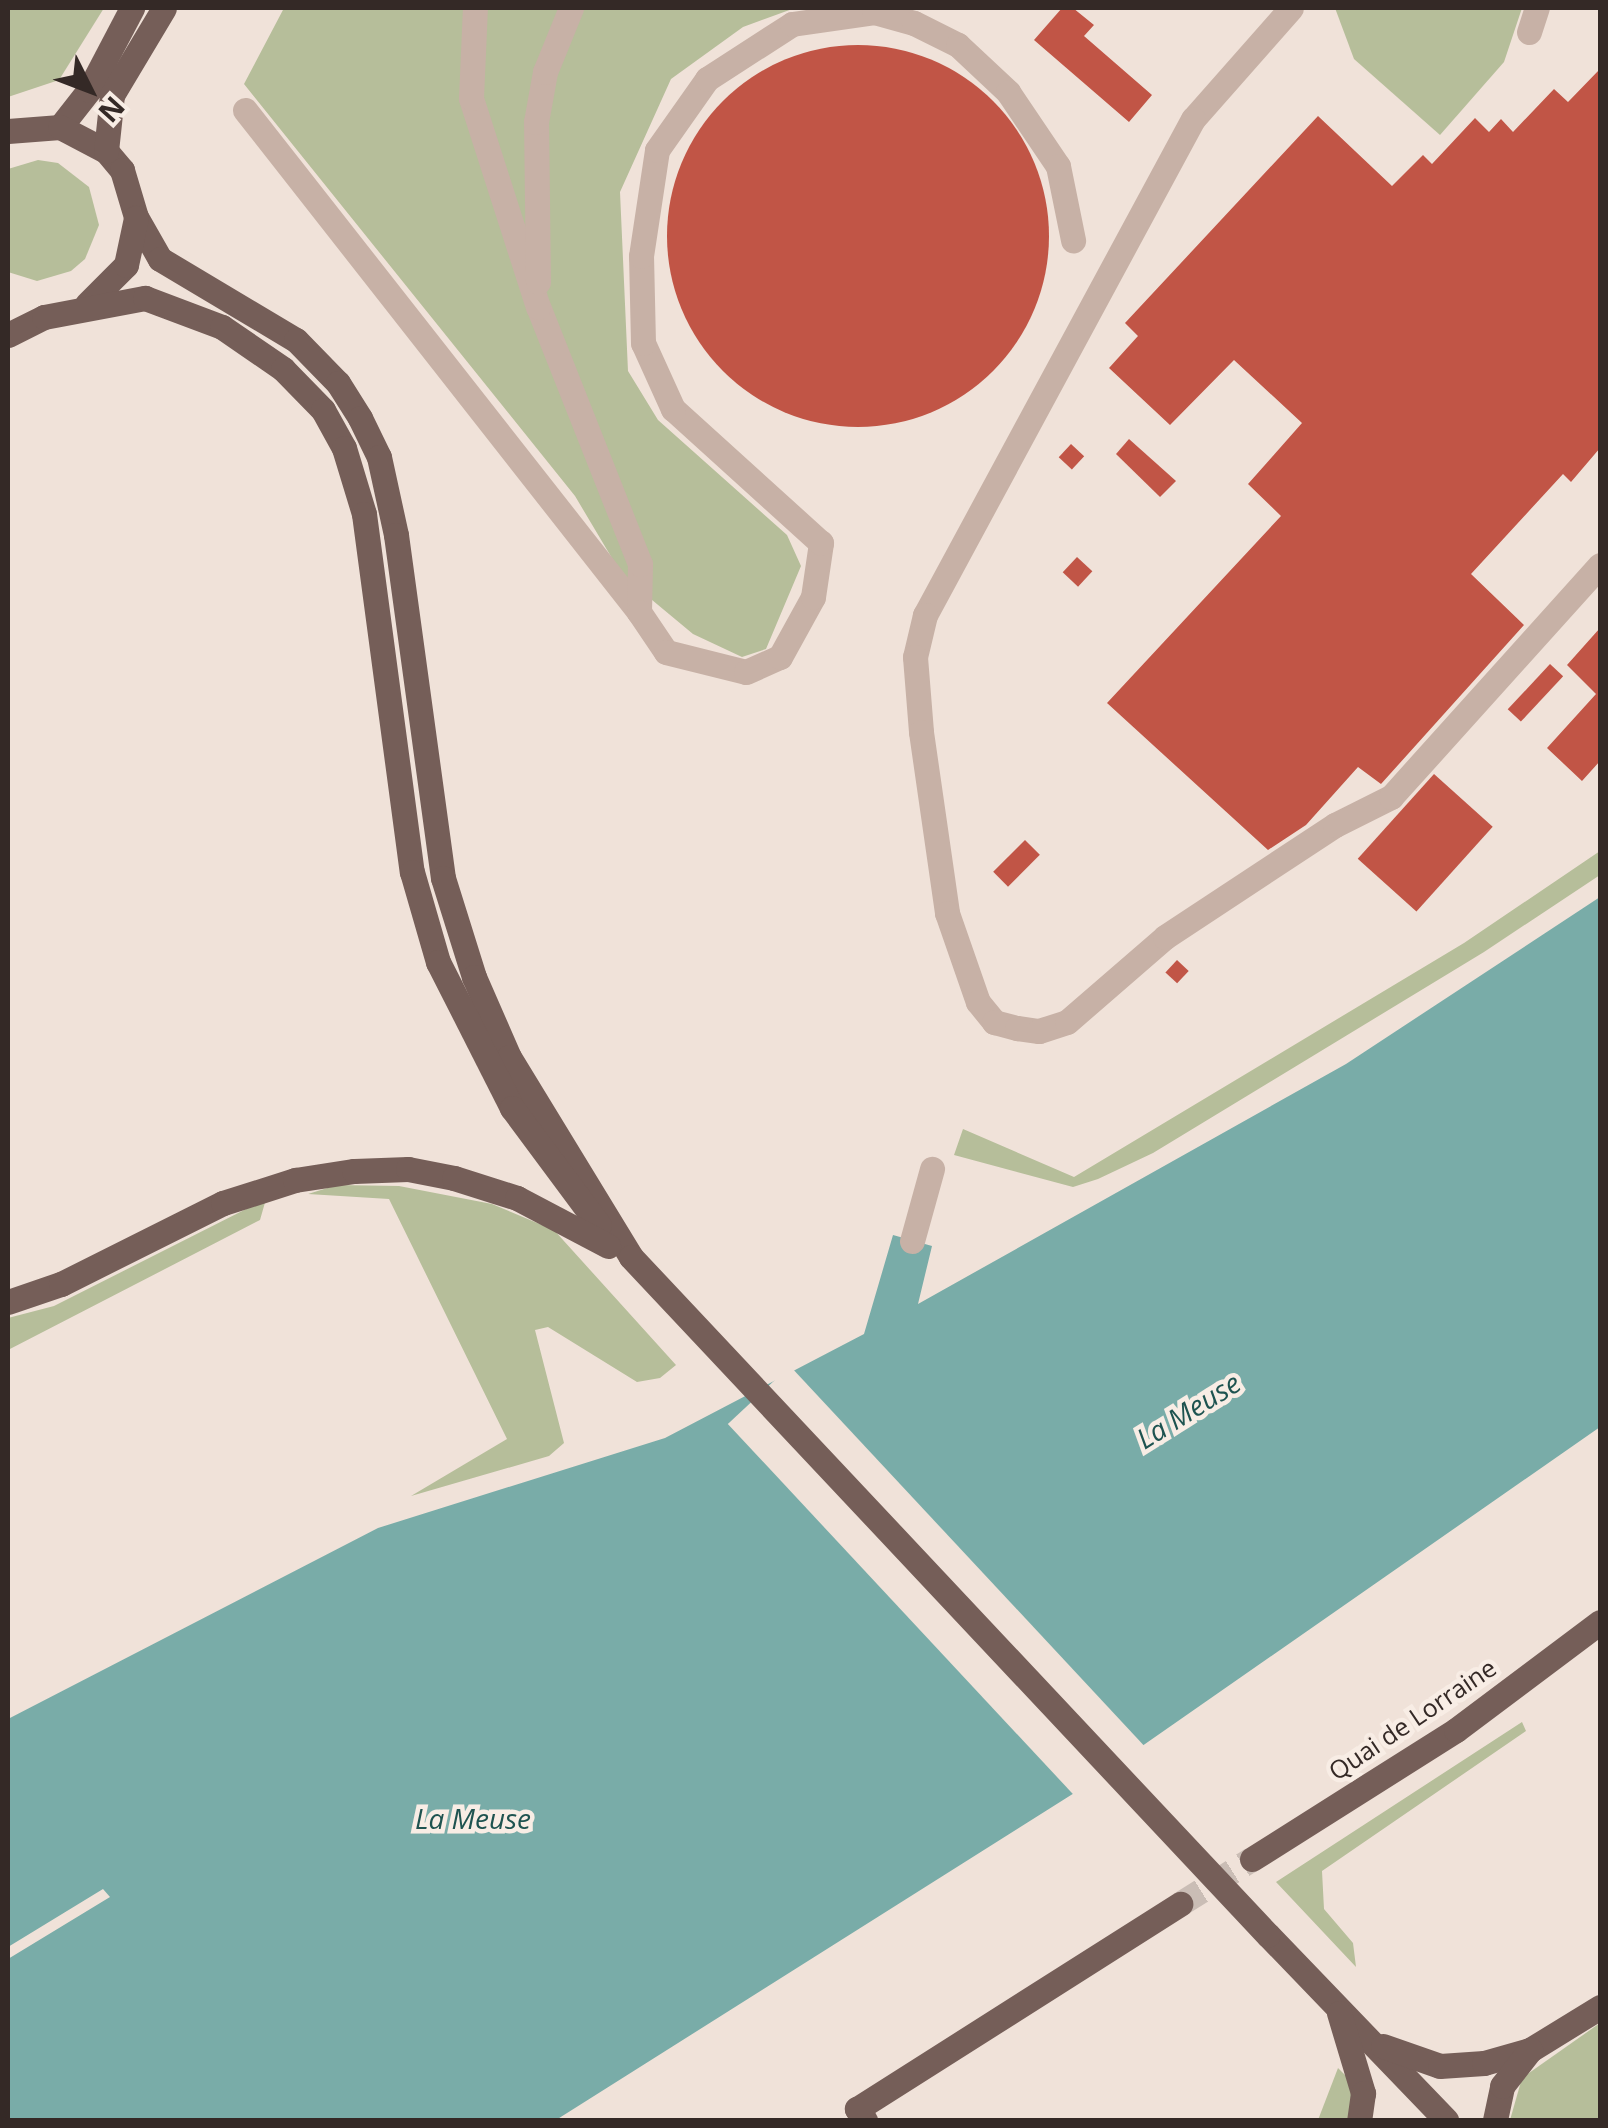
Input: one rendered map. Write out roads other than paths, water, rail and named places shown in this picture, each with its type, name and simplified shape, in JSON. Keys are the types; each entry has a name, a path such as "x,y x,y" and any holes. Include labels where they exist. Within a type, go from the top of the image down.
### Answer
{"main road":[{"path":"60,127 89,90 132,8"},
{"path":"106,151 112,95 164,8"},
{"path":"16,125 60,127 106,151 122,170 136,216 160,259 296,340 338,383 379,456 396,535 444,878 474,977 518,1074 631,1257"},
{"path":"8,336 111,286 134,242 136,216"},
{"path":"8,308 56,315 132,298 172,306 222,327 282,369 322,410 344,448 364,514 412,872 438,962 523,1125 567,1190 1446,2120"},
{"path":"8,1302 60,1284 223,1203 294,1180 354,1171 408,1169 517,1198 631,1257"},
{"name":"Quai de Lorraine","path":"1252,1859 1456,1730 1600,1622"},
{"path":"853,2117 1180,1904"},
{"path":"1495,2120 1502,2086 1530,2050 1600,2007"},
{"path":"1338,2008 1363,2093 1360,2120"},
{"path":"1366,2037 1410,2060 1440,2066 1530,2050"}],"lane":[{"path":"475,8 471,98 538,307 640,564 639,612"},
{"path":"538,307 536,122 546,72 571,8"},
{"path":"1292,8 1193,119 925,615 916,658 922,732 947,913 978,1002 994,1022 1017,1028 1039,1031 1067,1022 1165,937 1334,825 1391,797 1600,565"},
{"path":"245,110 639,612 666,652 746,672 780,657 812,598 822,542 673,409 644,343 641,256 657,150 707,80 792,24 876,10 958,45 1008,92 1058,166 1073,240"},
{"path":"912,1240 932,1169"}],"water":[{"name":"La Meuse","path":"1600,897 1600,1427 1079,1790 556,2120 8,2120 8,1959 110,1897 103,1889 8,1947 8,1719 378,1528 665,1438 864,1334 893,1235 932,1246 918,1304 1346,1064"}],"tunnel":[{"path":"1180,1904 1252,1859"}]}
